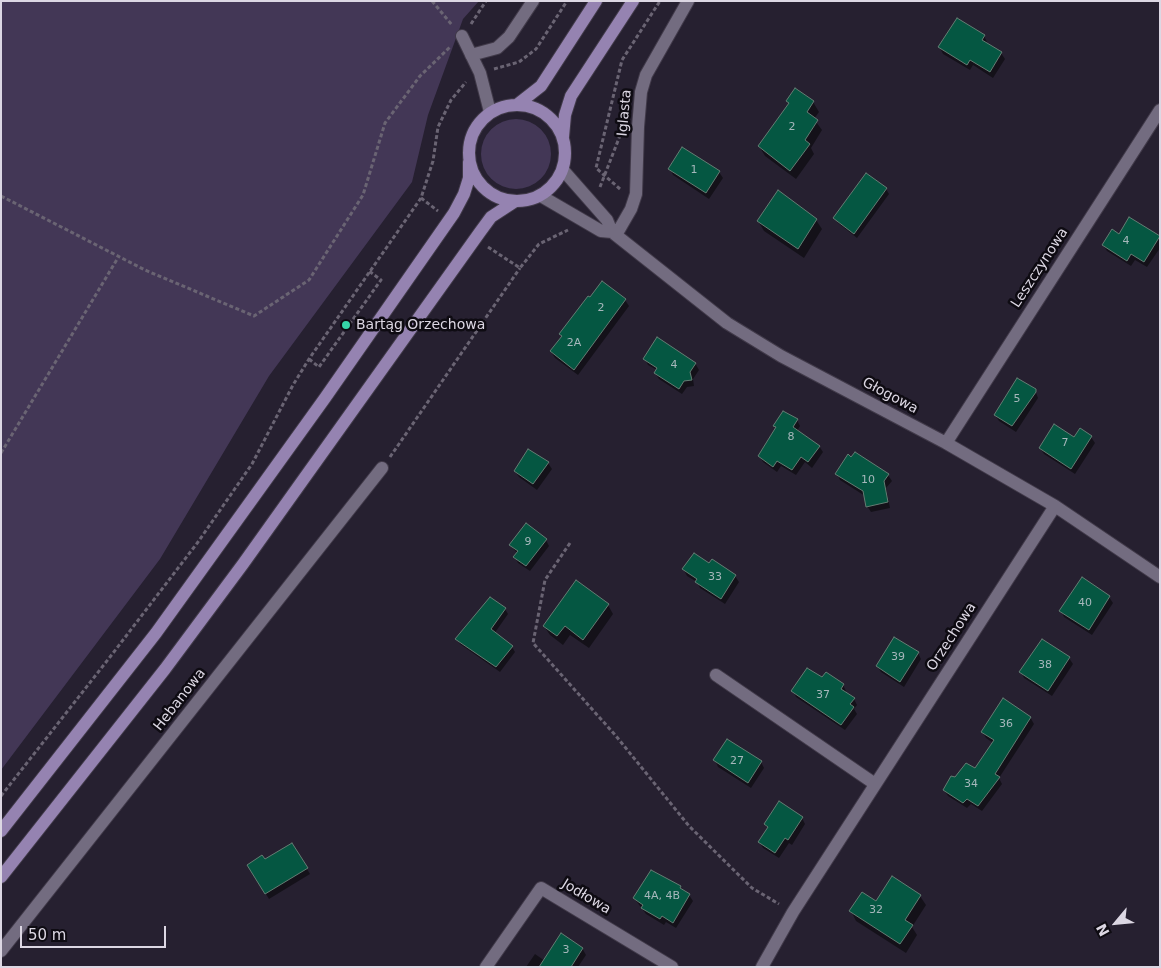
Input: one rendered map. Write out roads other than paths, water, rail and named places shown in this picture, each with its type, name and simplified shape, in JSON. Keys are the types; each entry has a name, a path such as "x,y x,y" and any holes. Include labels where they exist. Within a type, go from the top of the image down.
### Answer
{"main road":[{"path":"1,831 156,633 320,406 450,220 464,194 469,178 468,148 472,134 479,121 490,112 518,104 541,86 596,1"},
{"path":"469,162 473,175 480,186 502,200 514,202 528,200 541,196 554,185 563,170 566,153 563,137 564,115 571,96 633,1"},
{"path":"518,104 532,107 545,114 556,124 563,137"},
{"path":"1,877 165,669 238,572 475,238 491,218 514,202"}],"street":[{"path":"471,55 497,48 509,37 533,1"},
{"name":"Iglasta","path":"614,234 631,209 636,194 638,127 641,92 646,75 688,1"},
{"path":"462,36 480,73 490,112"},
{"name":"Leszczynowa","path":"946,443 1160,110"},
{"name":"Głogowa","path":"563,170 607,220 614,234 727,323 781,356 946,443 1055,506 1160,577"},
{"name":"Głogowa","path":"541,196 600,231 614,234"},
{"name":"Hebanowa","path":"1,951 382,468"},
{"name":"Orzechowa","path":"762,967 793,912 1055,506"},
{"path":"716,675 875,784"},
{"name":"Jodłowa","path":"486,967 541,888 672,967"}],"place":[{"name":"Bartąg Orzechowa","path":"346,325"}]}
